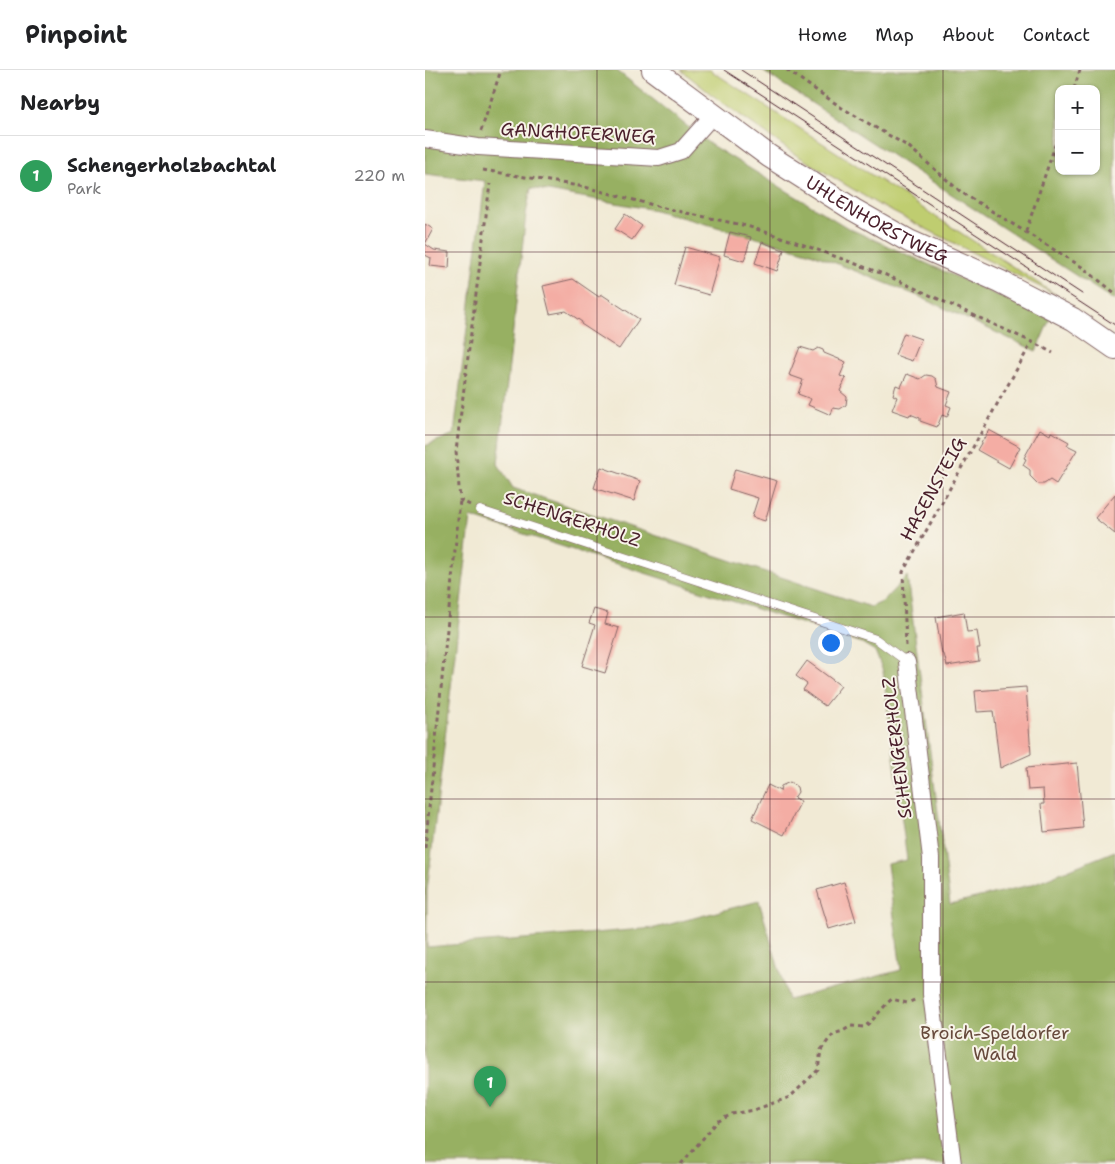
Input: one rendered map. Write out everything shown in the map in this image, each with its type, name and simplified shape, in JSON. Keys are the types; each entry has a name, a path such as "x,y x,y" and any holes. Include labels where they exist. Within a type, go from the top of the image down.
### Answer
{"main road":[{"name":"UHLENHORSTWEG","path":"653,70 769,156 854,210 909,241 999,281 1073,319 1115,348"}],"street":[{"name":"GANGHOFERWEG","path":"425,139 478,147 659,158 681,151 713,116"},
{"name":"SCHENGERHOLZ","path":"907,662 931,858 931,994 953,1164"}],"lane":[{"name":"SCHENGERHOLZ","path":"480,510 876,639 907,662"}],"path":[{"path":"478,147 501,70"},
{"path":"787,70 842,108 909,147 961,192 1082,267 1115,293"},
{"path":"1075,85 1080,70"},
{"path":"1026,231 1055,146"},
{"path":"483,170 585,187 668,209 747,226 886,275 1053,353"},
{"path":"425,848 460,500 456,452 490,184"},
{"name":"HASENSTEIG","path":"907,662 903,572 1032,342"},
{"path":"460,500 480,510"},
{"path":"681,1164 717,1122 732,1114 755,1110 790,1097 818,1070 821,1050 833,1034 851,1026 864,1027 892,999 907,1003 931,994"}],"green space":[{"name":"Broich-Speldorfer Wald","path":"425,70 616,70 711,145 848,228 1050,319 1036,351 918,296 808,252 655,210 531,188 526,214 498,464 513,488 871,607 882,602 907,576 950,904 1030,885 1115,851 1115,1164 425,1164 425,446 454,434 485,181 425,174","holes":["471,517 862,643 875,651 883,671 907,860 887,864 901,970 788,1000 759,901 655,928 427,947 427,891"]},
{"path":"681,70 710,70 1058,296 879,205 793,153"},
{"path":"761,70 1115,70 1115,301"}],"building":[{"path":"625,214 642,226 632,240 615,229"},
{"path":"425,224 433,229 425,244"},
{"path":"730,232 751,237 744,261 724,255"},
{"path":"762,242 784,250 777,271 755,263"},
{"path":"425,244 434,250 450,252 449,268 430,266 431,258 425,255"},
{"path":"685,247 720,257 709,295 674,285"},
{"path":"573,279 599,297 601,294 639,319 619,349 581,324 582,322 566,311 550,314 543,286"},
{"path":"904,333 921,339 912,361 895,355"},
{"path":"800,347 813,351 818,348 823,350 824,353 846,362 840,376 846,378 840,391 847,397 846,405 840,409 833,408 831,415 808,405 811,399 798,394 803,380 789,375"},
{"path":"907,374 920,379 926,375 932,376 936,379 938,387 951,392 946,405 951,407 947,417 942,415 937,427 920,421 920,418 910,414 909,416 892,410 897,397 893,395 896,385 901,387"},
{"path":"1040,429 1050,435 1051,432 1069,442 1067,445 1077,450 1056,484 1050,480 1044,484 1038,484 1030,476 1030,470 1023,465 1026,459 1024,458"},
{"path":"989,430 1020,447 1009,468 977,450"},
{"path":"601,467 640,481 634,501 594,488"},
{"path":"735,469 777,481 765,521 752,517 758,498 729,489"},
{"path":"1115,494 1115,534 1095,518"},
{"path":"594,609 608,613 605,624 619,628 605,673 582,666 595,625 589,623"},
{"path":"964,612 967,632 977,631 980,648 977,648 979,661 947,666 944,654 942,654 936,617"},
{"path":"807,661 841,686 825,706 803,690 807,684 796,676"},
{"path":"1026,687 1031,754 1000,768 993,711 977,712 975,691"},
{"path":"1077,763 1083,828 1044,832 1041,804 1044,804 1043,789 1028,790 1026,768"},
{"path":"790,782 797,787 798,792 794,798 801,801 784,835 752,819 768,785 780,791 781,786"},
{"path":"844,882 856,921 829,929 817,890"}],"tram line":[{"path":"724,70 1115,325"},
{"path":"741,70 1082,294"}],"place":[{"name":"Schengerholzbachtal","path":"490,1107"}]}
